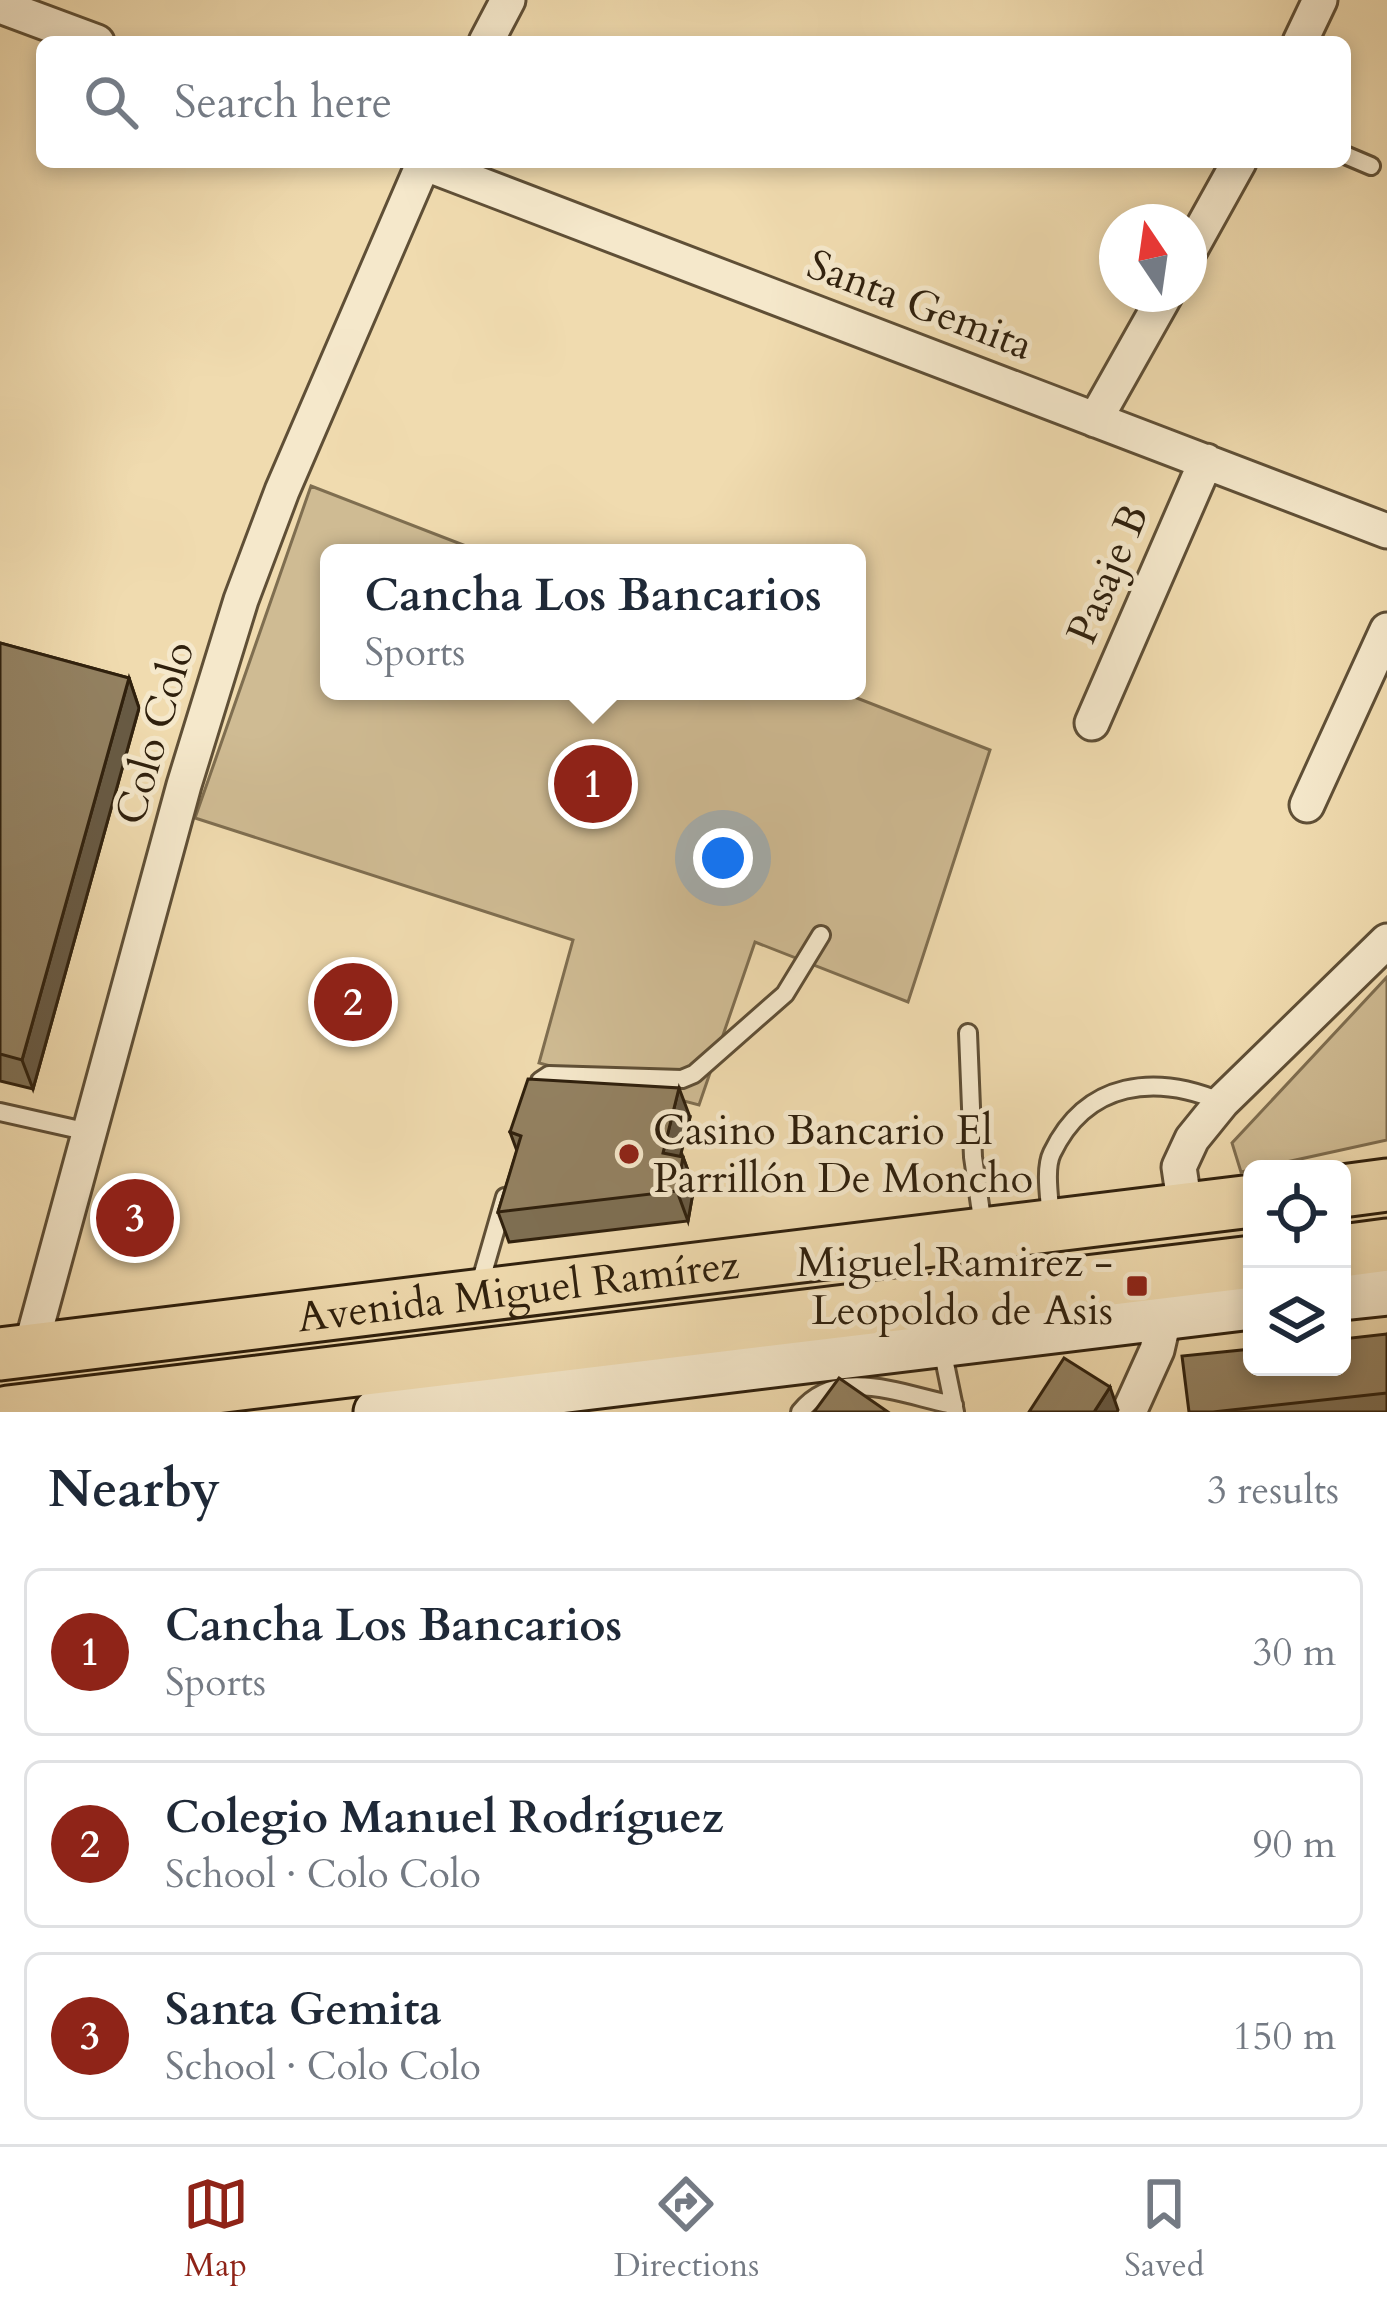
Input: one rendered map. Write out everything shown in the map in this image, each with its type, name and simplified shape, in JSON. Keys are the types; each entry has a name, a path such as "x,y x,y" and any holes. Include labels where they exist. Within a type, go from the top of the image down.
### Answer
{"main road":[{"path":"1351,1190 1387,1185"},
{"name":"Avenida Miguel Ramírez","path":"10,1355 1243,1202"},
{"path":"1351,1250 1387,1245"},
{"name":"Avenida Miguel Ramírez","path":"8,1412 1243,1263"}],"street":[{"path":"489,36 508,0"},
{"path":"1303,36 1320,0"},
{"path":"0,6 81,36"},
{"name":"Colo Colo","path":"10,1355 88,1132 241,600 282,490 420,168"},
{"name":"Santa Gemita","path":"439,168 1387,532"},
{"path":"1207,220 1236,168"},
{"path":"1095,420 1156,312"},
{"name":"Pasaje B","path":"1092,723 1205,460"},
{"path":"1306,805 1387,630"},
{"path":"1185,1208 1179,1168 1182,1155 1222,1102 1387,941"},
{"path":"1351,1296 1387,1292"},
{"path":"377,1412 503,1404 1243,1307"},
{"path":"1129,1412 1157,1350 1165,1315"}],"lane":[{"path":"1351,158 1371,166"},
{"path":"528,1123 540,1082 550,1075 682,1079 694,1073 785,994 820,935"},
{"path":"968,1034 973,1157 984,1233"},
{"path":"1051,1225 1049,1156 1081,1114 1127,1085 1181,1084 1222,1102"},
{"path":"0,1112 88,1132"},
{"path":"477,1294 509,1186"},
{"path":"800,1412 815,1394 837,1384 954,1409 941,1343"}],"shaded area":[{"path":"311,486 461,544 320,544 320,700 862,700 990,750 908,1002 755,942 699,1105 539,1063 573,940 195,818"},
{"path":"1387,977 1387,1140 1296,1160 1243,1160 1241,1172 1232,1143"}],"building":[{"path":"0,643 129,678 22,1060 0,1054"},
{"path":"528,1079 679,1088 663,1153 683,1157 677,1191 498,1212 521,1136 510,1132"},
{"path":"1387,1334 1387,1393 1189,1412 1182,1356 1243,1350 1243,1376 1351,1376 1351,1338"},
{"path":"1064,1358 1110,1387 1094,1412 1029,1412"},
{"path":"839,1378 888,1412 814,1412"}],"place":[{"name":"Cancha Los Bancarios","path":"593,784"},
{"name":"Colegio Manuel Rodríguez","path":"353,1002"},
{"name":"Casino Bancario El Parrillón De Moncho","path":"629,1154"},
{"name":"Santa Gemita","path":"135,1218"},
{"name":"Miguel Ramirez - Leopoldo de Asis","path":"1137,1286"}]}
